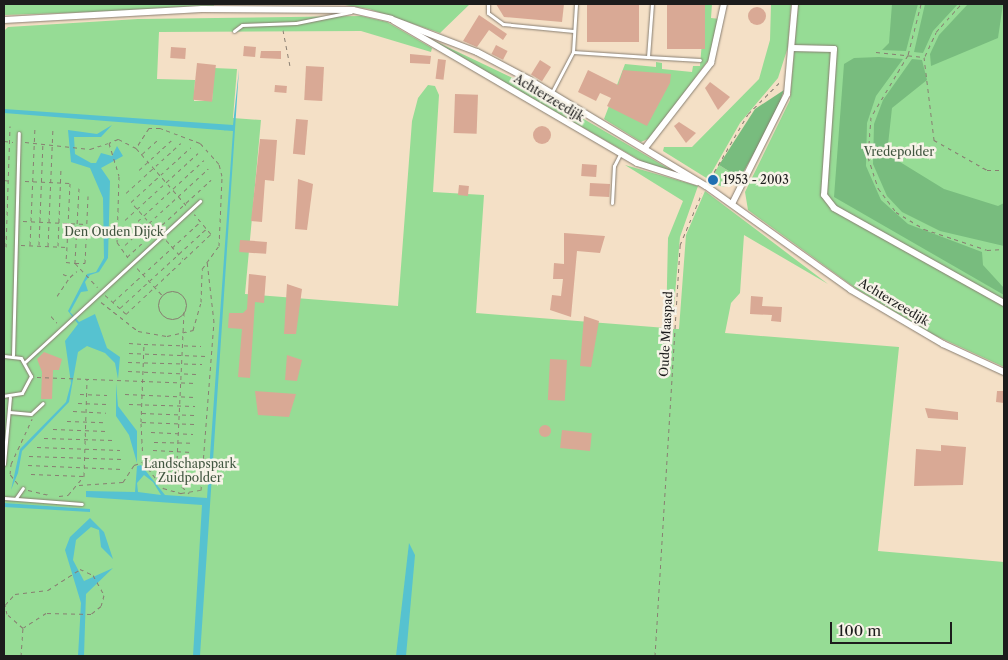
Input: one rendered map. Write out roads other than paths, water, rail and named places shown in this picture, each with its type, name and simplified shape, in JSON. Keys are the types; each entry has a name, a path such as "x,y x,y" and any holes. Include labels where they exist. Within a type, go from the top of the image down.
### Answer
{"street":[{"path":"645,148 711,63 724,4"},
{"path":"732,204 781,112 792,48 795,4"},
{"name":"Achterzeedijk","path":"4,20 202,10 353,10 391,19 477,52 552,92 704,184 851,290 943,344 1004,372"},
{"name":"Achterzeedijk","path":"391,19 620,154 704,184"},
{"path":"792,48 834,49 824,195 834,208 1004,303"}],"lane":[{"path":"488,4 488,13 503,24 574,31"},
{"path":"552,92 573,52 576,4"},
{"path":"648,57 652,4"},
{"path":"234,31 242,25 282,24 343,17 353,10"},
{"path":"573,52 700,60"},
{"path":"13,355 19,133"},
{"path":"612,203 614,166 620,154"},
{"path":"26,362 200,201"},
{"path":"4,356 13,355 26,362 31,376 27,388 10,397 4,396"},
{"path":"4,464 10,397"},
{"path":"9,412 31,414 43,403"},
{"path":"15,499 23,488"},
{"path":"4,498 82,504"}],"water":[{"path":"239,69 200,656 193,656 202,505 86,497 86,491 135,492 137,466 141,465 165,495 207,498 233,131 4,113 4,109 233,125","holes":["144,475 153,482 161,495 138,492 137,483"]},
{"path":"112,125 101,137 74,137 75,154 91,163 96,163 101,153 112,156 117,146 123,156 101,168 110,181 108,258 99,272 90,275 85,282 88,291 81,292 70,312 79,322 95,314 107,348 120,357 118,379 115,363 105,353 87,346 78,352 69,402 22,451 18,473 11,490 20,449 66,402 71,383 65,341 78,324 68,311 87,274 96,272 104,258 103,198 90,168 71,162 68,130 97,134"},
{"path":"116,383 118,406 137,431 137,463 129,435 116,416"},
{"path":"4,503 90,509 90,512 4,507"},
{"path":"90,518 104,532 113,559 101,547 99,530 91,527 76,540 73,560 84,581 113,568 86,594 84,656 78,656 81,603 65,550 70,537"},
{"path":"409,543 415,555 406,656 396,656"}],"place":[{"name":"1953 - 2003","path":"713,180"}],"park label":[{"name":"Vredepolder","path":"899,152"},
{"name":"Den Ouden Dijck","path":"114,232"},
{"name":"Landschapspark Zuidpolder","path":"190,471"}]}
